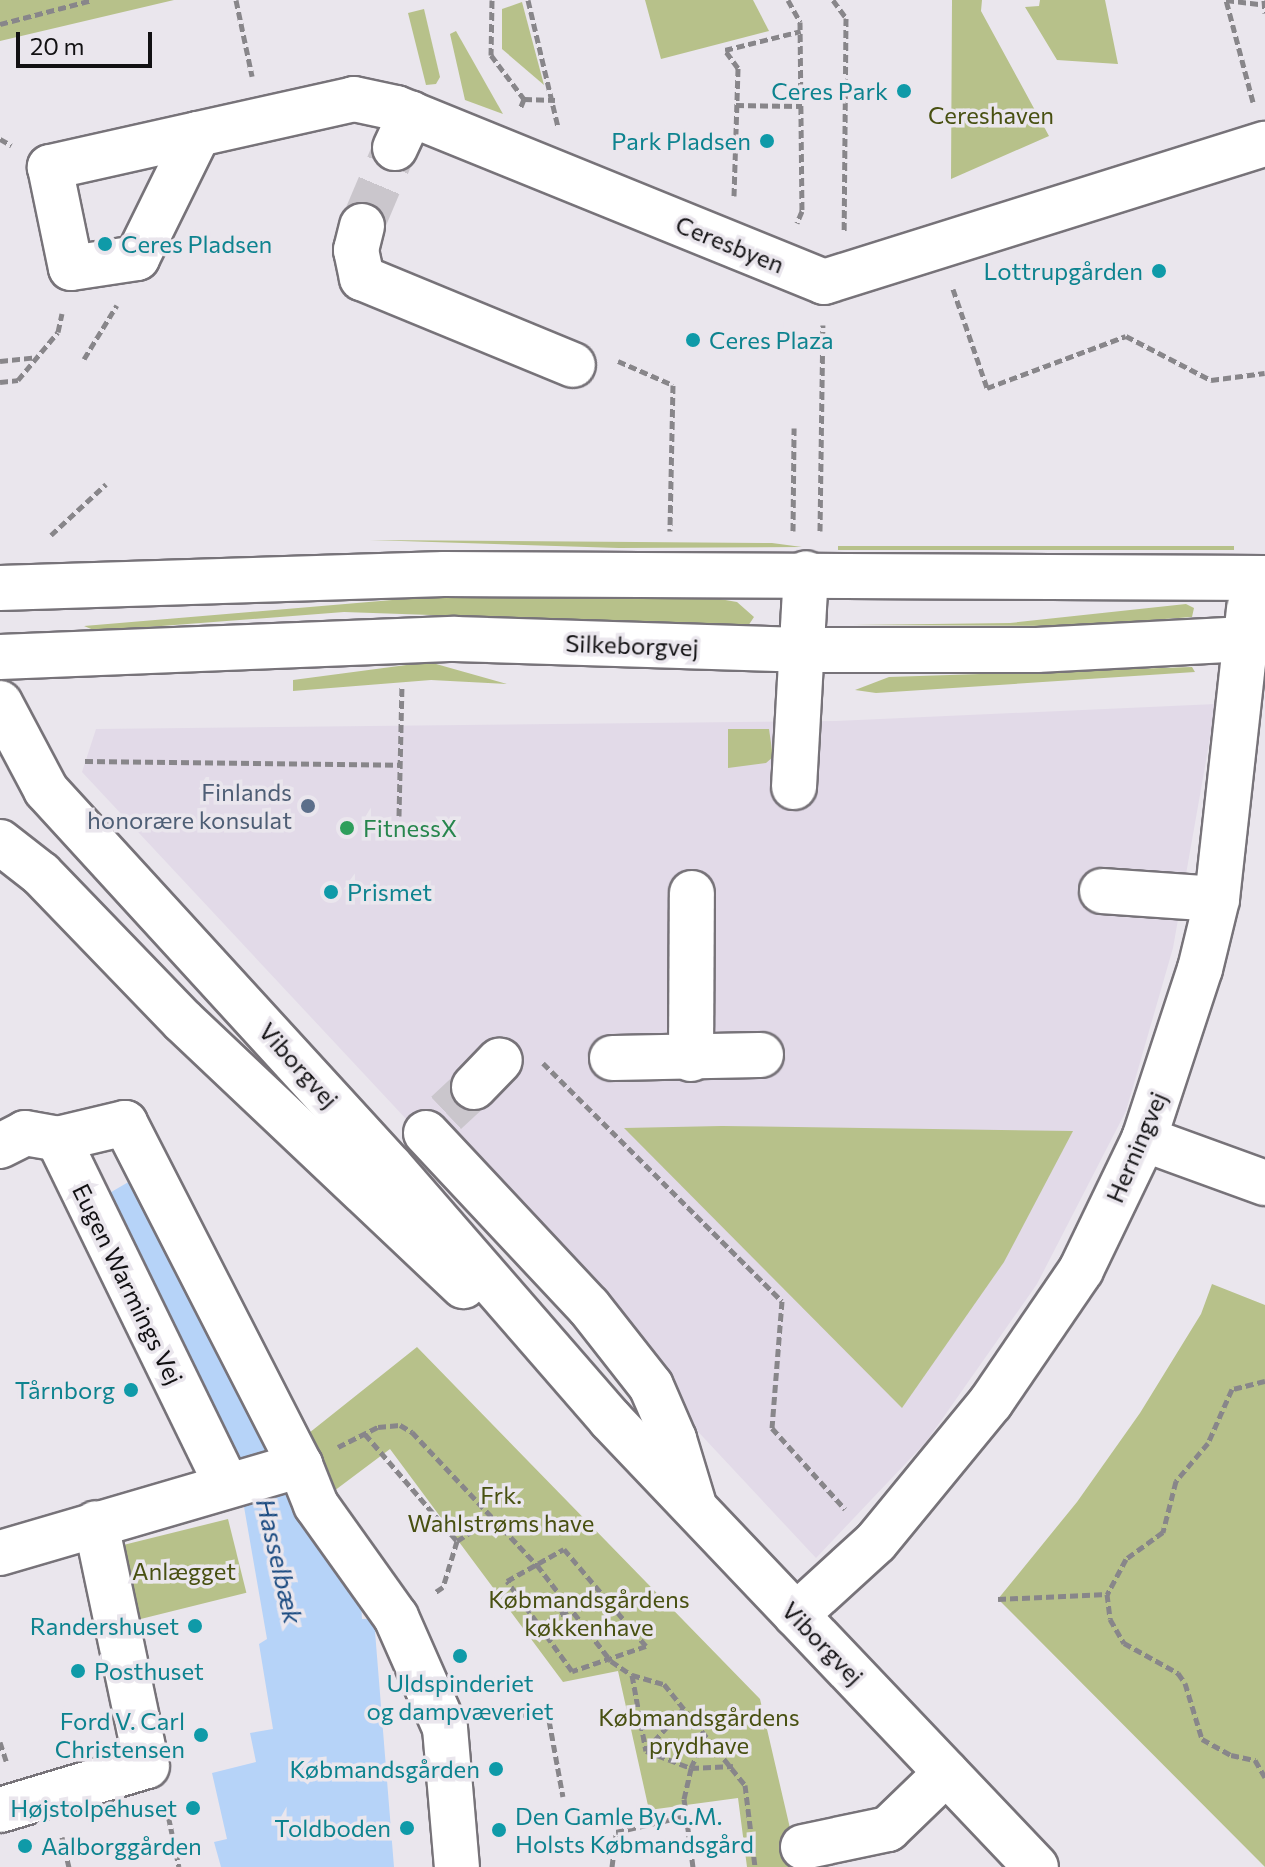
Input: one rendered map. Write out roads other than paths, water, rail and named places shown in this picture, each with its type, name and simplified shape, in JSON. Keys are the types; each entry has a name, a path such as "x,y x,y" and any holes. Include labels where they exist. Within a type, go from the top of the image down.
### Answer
{"street":[{"name":"Ceresbyen","path":"198,134 137,258 71,268 50,167 354,99 403,131 505,151 824,282 938,246 1261,130"},
{"path":"362,226 356,250 362,278 573,365"},
{"path":"0,588 668,573 1257,578"},
{"path":"794,787 806,573"},
{"name":"Herningvej","path":"796,1615 876,1542 991,1402 1081,1270 1144,1139 1200,969 1217,899 1257,638 1257,578"},
{"name":"Silkeborgvej","path":"0,657 455,639 801,650 1037,650 1257,638"},
{"name":"Viborgvej","path":"0,703 46,790 377,1181 610,1419 1036,1867"},
{"name":"Viborgvej","path":"0,842 41,874 183,1021 377,1181"},
{"path":"1102,891 1217,899"},
{"path":"702,1059 703,894"},
{"path":"612,1058 702,1059 761,1055"},
{"path":"377,1181 477,1090 589,1307 651,1386 674,1439 695,1508"},
{"path":"0,1146 25,1133 58,1139 125,1123 293,1466 316,1505 396,1617 445,1728 457,1867"},
{"name":"Eugen Warmings Vej","path":"58,1139 231,1483"},
{"path":"1144,1139 1265,1183"},
{"path":"0,1553 293,1466"},
{"path":"0,1810 147,1766 96,1523"},
{"path":"803,1847 888,1829 946,1773"}],"water":[{"name":"Hasselbæk","path":"137,1177 361,1602 362,1619 374,1619 394,1867 221,1867 214,1842 227,1839 212,1773 256,1762 250,1733 273,1729 259,1644 267,1639 235,1455 101,1198"}],"tunnel":[{"path":"362,226 395,148"},
{"path":"446,1113 474,1087"}],"place":[{"name":"Ceres Park","path":"904,91"},
{"name":"Park Pladsen","path":"767,141"},
{"name":"Ceres Pladsen","path":"105,244"},
{"name":"Lottrupgården","path":"1159,271"},
{"name":"Ceres Plaza","path":"693,340"},
{"name":"Finlands honorære konsulat","path":"308,806"},
{"name":"FitnessX","path":"347,828"},
{"name":"Prismet","path":"331,892"},
{"name":"Tårnborg","path":"131,1390"},
{"name":"Randershuset","path":"195,1626"},
{"name":"Uldspinderiet og dampvæveriet","path":"460,1656"},
{"name":"Posthuset","path":"78,1671"},
{"name":"Ford V. Carl Christensen","path":"201,1735"},
{"name":"Købmandsgården","path":"496,1769"},
{"name":"Højstolpehuset","path":"193,1808"},
{"name":"Toldboden","path":"407,1828"},
{"name":"Den Gamle By G.M. Holsts Købmandsgård","path":"499,1830"},
{"name":"Aalborggården","path":"25,1846"}],"park label":[{"name":"Cereshaven","path":"991,115"},
{"name":"Frk. Wahlstrøms have","path":"501,1509"},
{"name":"Anlægget","path":"184,1571"},
{"name":"Købmandsgårdens køkkenhave","path":"589,1613"},
{"name":"Købmandsgårdens prydhave","path":"699,1731"}]}
